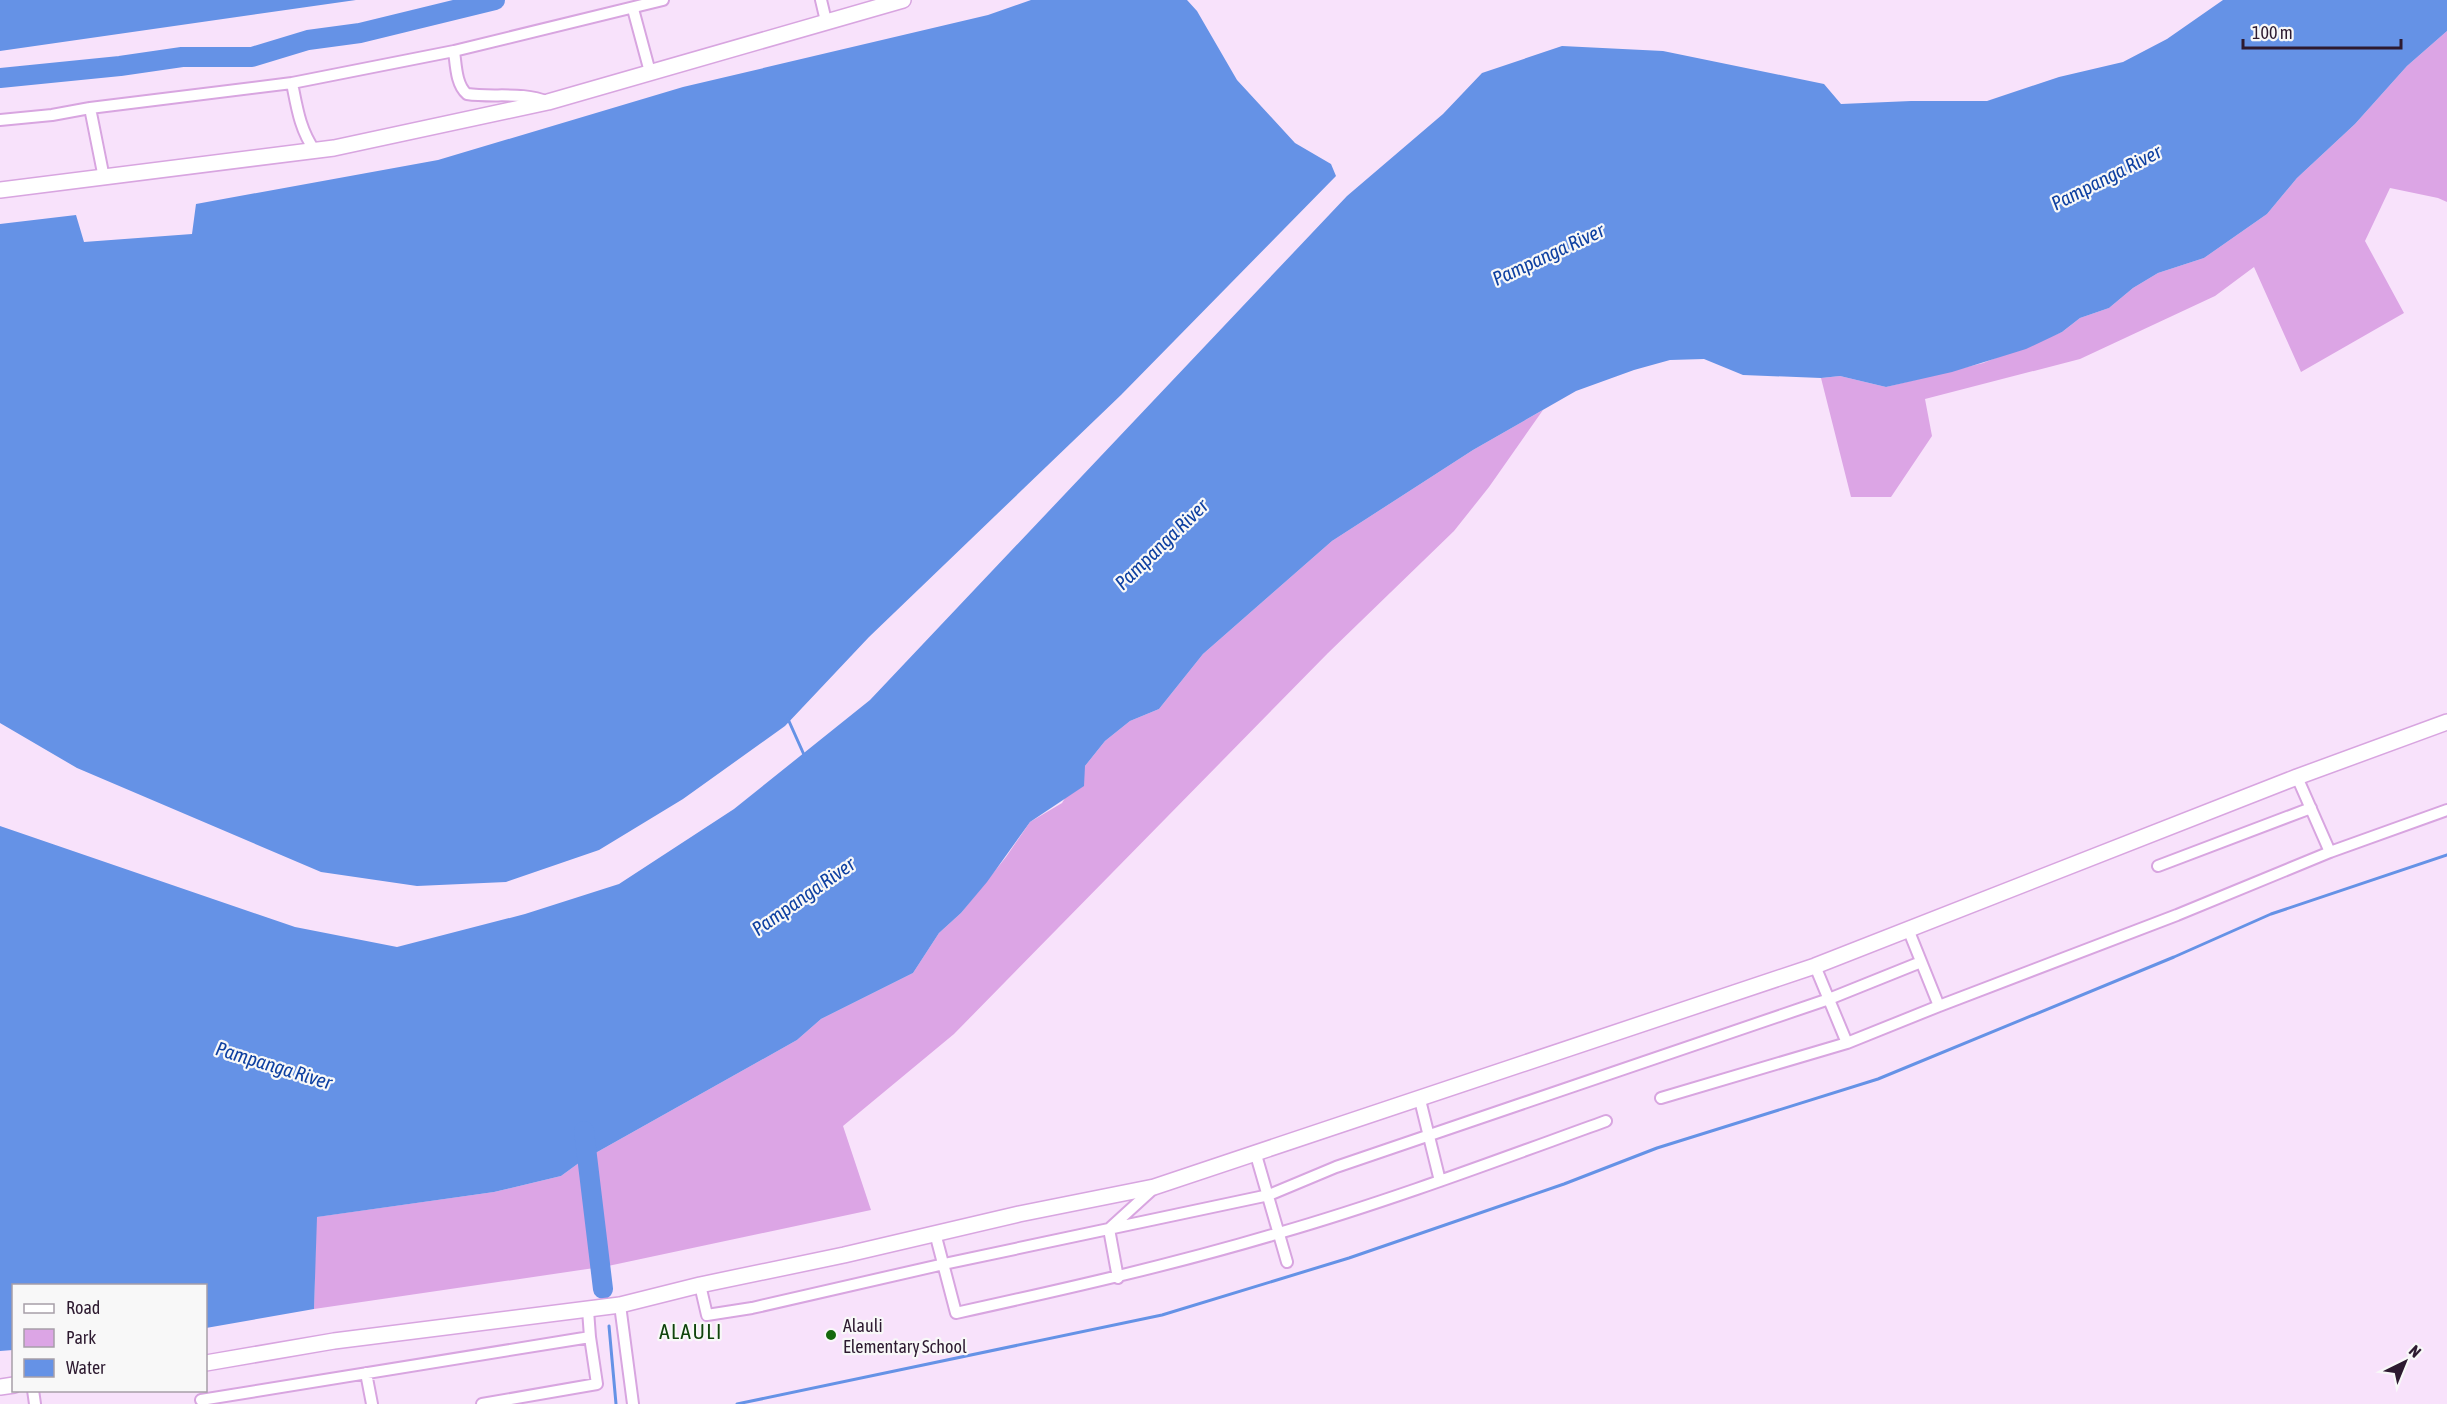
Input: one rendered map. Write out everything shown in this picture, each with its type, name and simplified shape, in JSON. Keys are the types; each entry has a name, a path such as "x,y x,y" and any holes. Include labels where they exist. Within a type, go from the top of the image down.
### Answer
{"street":[{"path":"0,120 292,83 454,51 663,0"},
{"path":"821,0 826,21"},
{"path":"0,190 315,151 548,102 903,0"},
{"path":"633,9 650,72"},
{"path":"454,51 459,82 462,90 467,94 518,95 548,102"},
{"path":"292,83 305,137 315,151"},
{"path":"90,108 104,178"},
{"path":"207,1363 334,1341 620,1305 1019,1214 1154,1187 1256,1155 1815,966 2297,777 2447,722"},
{"path":"2297,777 2330,852"},
{"path":"2158,866 2311,808"},
{"path":"1661,1098 1846,1044 2177,915 2330,852 2447,810"},
{"path":"1908,929 1939,1006"},
{"path":"700,1285 707,1315 752,1308 944,1264 1269,1195 1336,1167 1828,999 1921,962"},
{"path":"1815,966 1846,1044"},
{"path":"1420,1100 1440,1181"},
{"path":"935,1233 956,1313 1118,1278 1280,1233 1440,1181 1606,1121"},
{"path":"1256,1155 1287,1262"},
{"path":"1109,1229 1154,1187"},
{"path":"1109,1229 1118,1278"},
{"path":"620,1305 633,1404"},
{"path":"482,1404 597,1384 588,1310"},
{"path":"201,1398 590,1337"},
{"path":"366,1373 372,1404"}],"green space":[{"path":"2447,31 2447,202 2390,188 2365,241 2404,313 2301,372 2254,267 2215,296 2080,359 1925,399 1932,436 1891,497 1851,497 1821,378 1840,376 1886,387 1983,363 2062,332 2080,318 2109,308 2133,288 2158,273 2204,258 2267,214 2297,178 2355,124 2407,66"},
{"path":"1543,410 1489,487 1454,531 1328,653 954,1034 843,1126 871,1210 608,1266 314,1309 316,1217 494,1192 561,1176 583,1160 797,1040 821,1019 913,973 939,933 961,913 1006,857 1030,822 1062,803 1085,766 1105,741 1130,721 1159,709 1203,654 1332,541 1473,450"}],"water":[{"path":"0,0 356,0 0,51"},
{"path":"1031,0 1187,0 1197,11 1237,80 1295,143 1331,164 1336,176 1121,395 869,637 785,726 683,799 599,850 506,882 417,886 321,872 77,768 0,723 0,224 76,215 84,242 192,234 196,204 438,160 683,87 988,15"},
{"name":"Pampanga River","path":"2223,0 2447,0 2447,31 2407,66 2355,124 2297,178 2267,214 2204,258 2158,273 2133,288 2109,308 2080,318 2062,332 2026,349 1952,372 1886,387 1840,376 1821,378 1743,375 1704,359 1670,360 1576,391 1473,450 1332,541 1203,654 1159,709 1130,721 1105,741 1085,766 1084,786 1030,822 987,882 961,913 939,933 913,973 821,1019 797,1040 583,1160 561,1176 494,1192 317,1217 314,1309 207,1328 207,1284 12,1284 12,1350 0,1351 0,826 295,927 397,947 525,914 619,884 734,809 870,700 1347,196 1443,114 1482,73 1562,46 1663,51 1824,84 1841,104 1987,101 2059,77 2123,62 2167,39"}],"waterway":[{"path":"0,78 120,66 182,57 252,57 308,40 360,33 495,0"},
{"path":"788,719 805,757"},
{"path":"737,1404 1162,1315 1349,1258 1564,1184 1657,1148 1878,1079 2174,957 2271,914 2447,855"},
{"path":"584,1131 603,1289"},
{"path":"609,1326 616,1404"}],"place":[{"name":"Alauli Elementary School","path":"831,1335"}],"district":[{"name":"ALAULI","path":"691,1331"}]}
